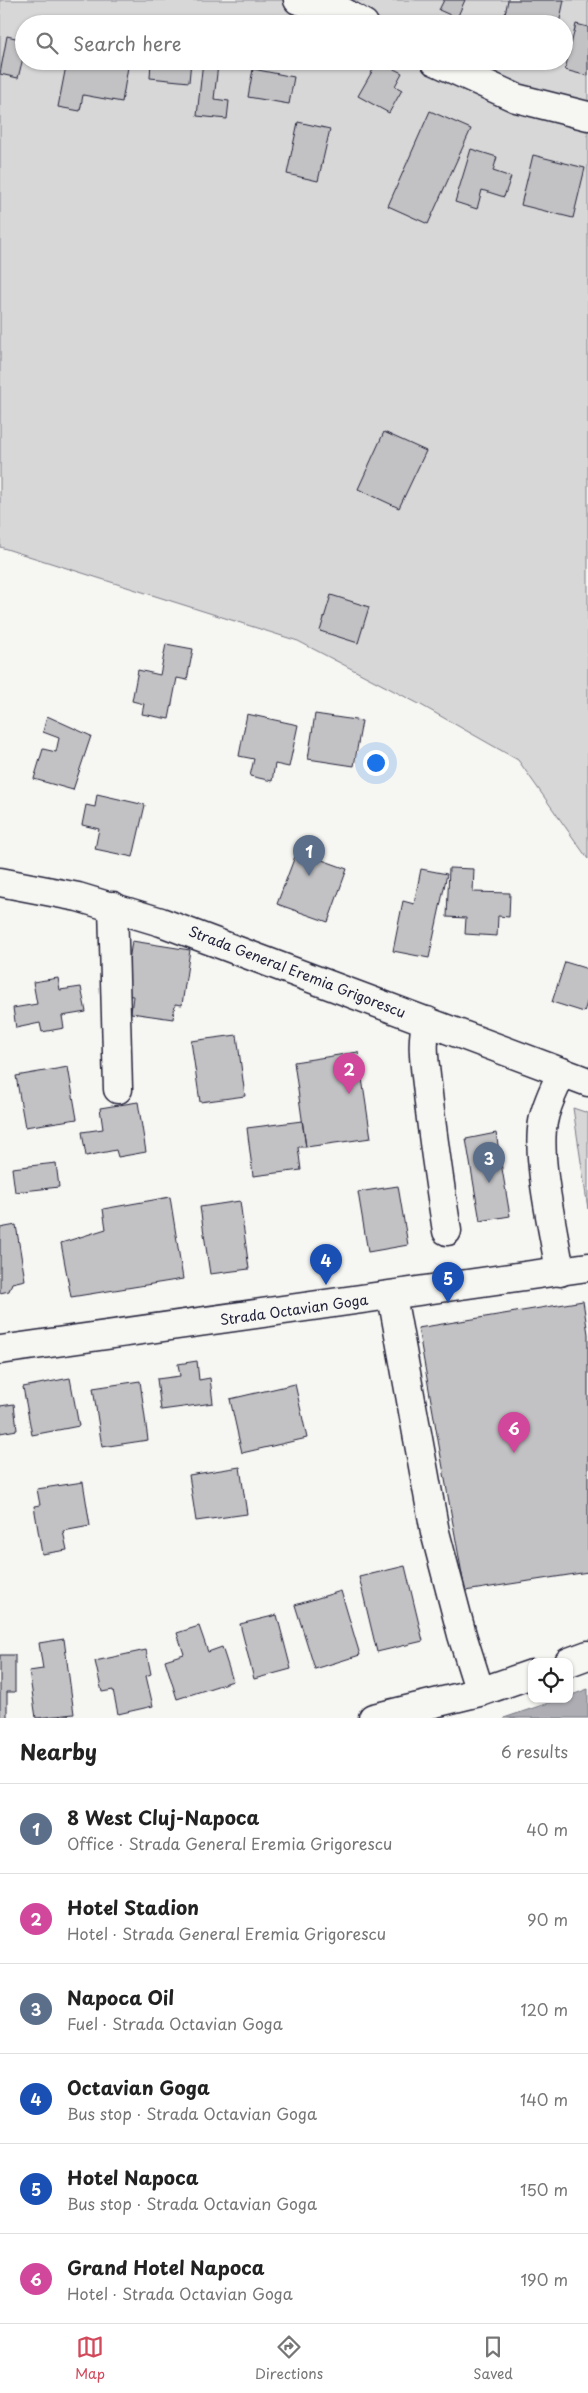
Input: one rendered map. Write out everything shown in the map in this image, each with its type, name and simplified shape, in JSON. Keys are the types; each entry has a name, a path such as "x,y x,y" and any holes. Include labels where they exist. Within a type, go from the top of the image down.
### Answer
{"main road":[{"path":"298,0 350,12"},
{"path":"455,70 516,98 588,116"},
{"name":"Strada General Eremia Grigorescu","path":"0,882 78,896 113,906 209,939 588,1082"},
{"path":"113,906 118,1088"},
{"path":"428,1021 425,1030 425,1063 435,1154 447,1232"},
{"path":"560,1272 542,1144 543,1123 548,1103 562,1072"},
{"name":"Strada Octavian Goga","path":"0,1350 588,1268"},
{"path":"392,1296 435,1532 462,1635 480,1692"},
{"path":"573,1661 588,1655"},
{"path":"373,1718 480,1692 528,1675"}],"shaded area":[{"path":"0,0 588,0 588,859 518,760 421,705 298,641 0,547"},
{"path":"573,1108 588,1113 588,1209"},
{"path":"588,1689 588,1718 504,1718 548,1703 573,1703 573,1695"}],"building":[{"path":"444,0 465,0 458,15 450,15 439,10"},
{"path":"508,0 564,0 561,15 505,15"},
{"path":"576,24 588,27 588,76 565,70 573,70 573,37"},
{"path":"7,36 15,38 15,70 20,70 18,78 0,74"},
{"path":"65,70 127,70 122,102 83,95 80,111 58,107"},
{"path":"150,70 190,70 189,82 150,78"},
{"path":"202,70 217,70 214,99 229,101 227,119 197,116"},
{"path":"253,70 294,77 289,104 248,97"},
{"path":"373,70 396,70 402,73 395,86 402,90 389,113 358,96"},
{"path":"430,111 471,129 428,224 388,206"},
{"path":"298,122 330,129 318,181 287,174"},
{"path":"471,149 497,157 493,171 511,177 504,197 482,190 477,209 455,202"},
{"path":"533,155 585,168 573,218 521,205"},
{"path":"384,432 426,451 399,508 358,489"},
{"path":"331,595 369,607 358,643 320,631"},
{"path":"166,644 193,649 187,680 177,678 169,719 142,714 144,704 132,701 138,670 160,675"},
{"path":"247,714 298,725 289,767 275,764 272,781 250,776 254,759 239,756"},
{"path":"315,714 362,721 354,766 308,759"},
{"path":"47,716 91,736 73,790 34,779 43,749 56,752 59,738 43,732"},
{"path":"97,794 145,805 133,857 95,849 99,829 82,825 86,805 95,807"},
{"path":"297,851 347,869 328,922 277,904"},
{"path":"449,868 474,869 473,892 510,893 509,917 498,916 497,936 465,934 466,918 447,917"},
{"path":"421,869 447,874 429,958 393,951 403,901 414,904"},
{"path":"132,941 190,950 182,1005 175,1004 173,1019 131,1013 133,996 124,995"},
{"path":"565,962 588,969 588,999 584,1012 552,1002"},
{"path":"58,978 60,990 81,987 86,1012 62,1016 64,1028 42,1032 40,1023 16,1028 13,1008 37,1004 33,982"},
{"path":"237,1035 245,1096 200,1102 191,1041"},
{"path":"358,1052 371,1138 306,1147 294,1062"},
{"path":"68,1067 77,1119 25,1127 16,1076"},
{"path":"138,1102 146,1152 118,1157 116,1150 86,1156 82,1132 103,1129 100,1108"},
{"path":"302,1121 306,1147 298,1147 301,1170 253,1176 247,1128"},
{"path":"496,1133 510,1216 480,1221 466,1139"},
{"path":"56,1163 59,1187 15,1192 12,1168"},
{"path":"398,1186 408,1245 368,1252 358,1192"},
{"path":"170,1197 183,1279 71,1297 61,1243 106,1229 103,1209"},
{"path":"240,1201 249,1269 210,1274 200,1207"},
{"path":"16,1225 25,1280 12,1283 9,1291 0,1293 0,1228"},
{"path":"583,1301 588,1334 588,1572 465,1591 418,1328"},
{"path":"197,1361 199,1380 210,1378 213,1403 161,1410 157,1379 180,1376 178,1364"},
{"path":"70,1378 79,1426 32,1435 23,1387"},
{"path":"140,1381 148,1440 102,1447 93,1388"},
{"path":"295,1384 307,1438 242,1453 230,1399"},
{"path":"14,1404 17,1430 0,1433 0,1406"},
{"path":"240,1467 247,1514 196,1521 189,1475"},
{"path":"83,1482 90,1526 63,1531 67,1550 42,1554 34,1506 40,1505 37,1489"},
{"path":"405,1566 423,1641 377,1652 359,1577"},
{"path":"341,1591 360,1655 315,1669 295,1605"},
{"path":"277,1615 291,1669 254,1679 240,1624"},
{"path":"199,1626 208,1652 222,1647 233,1681 177,1699 165,1660 184,1654 177,1633"},
{"path":"64,1639 74,1714 36,1718 29,1671 43,1669 39,1643"},
{"path":"146,1650 151,1674 146,1676 153,1706 118,1714 113,1690 102,1692 95,1661"},
{"path":"0,1655 15,1655 15,1692 7,1692 7,1718 0,1718"}],"place":[{"name":"8 West Cluj-Napoca","path":"309,876"},
{"name":"Hotel Stadion","path":"349,1094"},
{"name":"Napoca Oil","path":"489,1183"},
{"name":"Octavian Goga","path":"326,1285"},
{"name":"Hotel Napoca","path":"448,1303"},
{"name":"Grand Hotel Napoca","path":"514,1453"}]}
